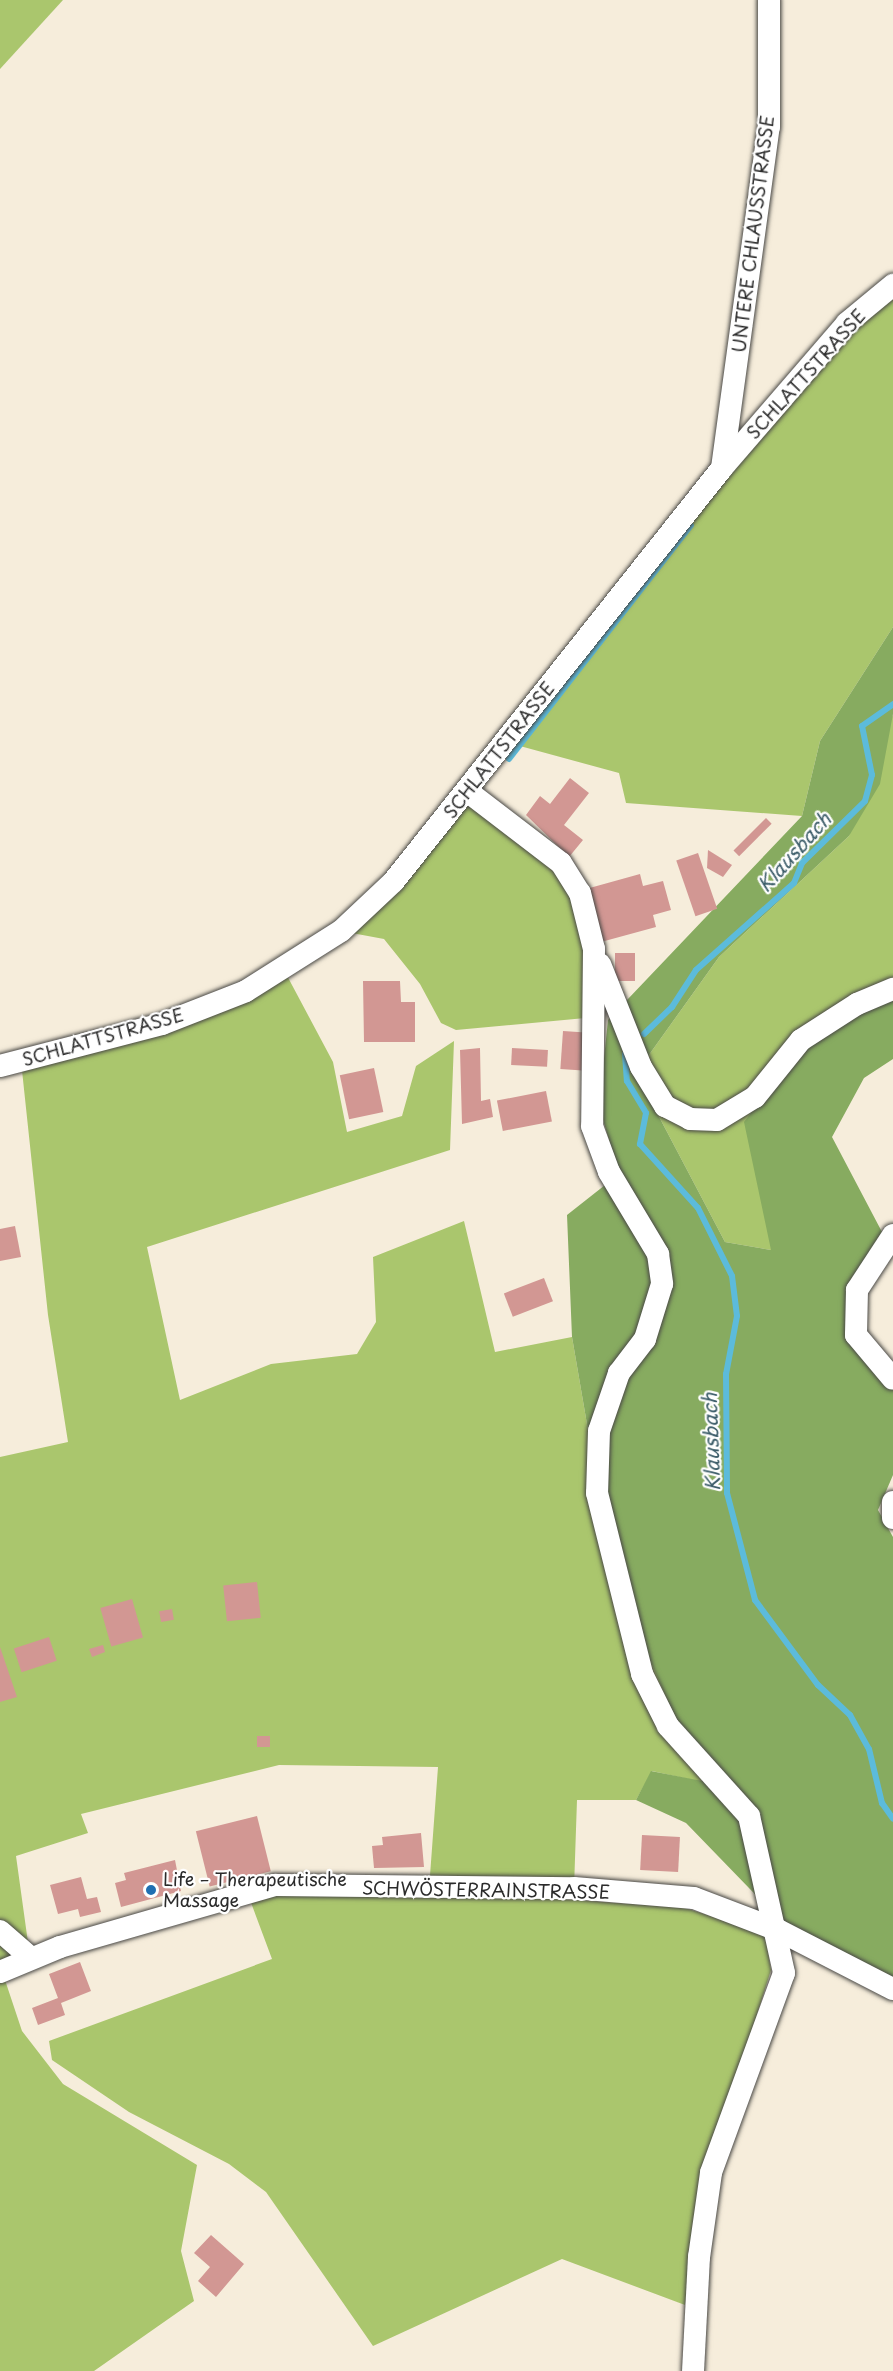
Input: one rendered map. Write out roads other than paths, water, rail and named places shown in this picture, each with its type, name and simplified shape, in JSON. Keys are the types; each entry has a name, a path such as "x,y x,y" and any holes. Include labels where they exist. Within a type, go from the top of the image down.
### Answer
{"street":[{"name":"UNTERE CHLAUSSTRASSE","path":"722,468 769,127 769,0"},
{"name":"SCHLATTSTRASSE","path":"0,1066 162,1024 284,970 368,908 467,791 722,468 847,322 893,285"},
{"path":"467,791 561,863 580,893 594,949 641,1066 665,1106 690,1119 717,1120 755,1097 801,1040 857,1004 893,989"},
{"path":"594,949 592,1126 609,1172 639,1214 658,1254 662,1284 645,1339 619,1373 599,1431 597,1493 642,1674 668,1726 749,1816 778,1930 784,1973 711,2173 699,2257 693,2371"},
{"path":"893,1235 857,1290 856,1335 893,1379"},
{"path":"893,1502 893,1518"},
{"name":"SCHWÖSTERRAINSTRASSE","path":"0,1972 30,1958 275,1885 574,1888 694,1898 778,1930 893,1989"},
{"path":"0,1931 30,1958"}],"waterway":[{"path":"509,759 691,525"},
{"name":"Klausbach","path":"644,1034 672,1007 696,970 794,883 802,863 865,801 872,775 862,726 893,704"},
{"name":"Klausbach","path":"625,1054 627,1081 646,1113 640,1144 698,1208 732,1276 737,1316 726,1374 727,1493 755,1600 818,1685 850,1715 869,1749 882,1803 893,1819"}],"place":[{"name":"Life – Therapeutische Massage","path":"151,1890"}]}
